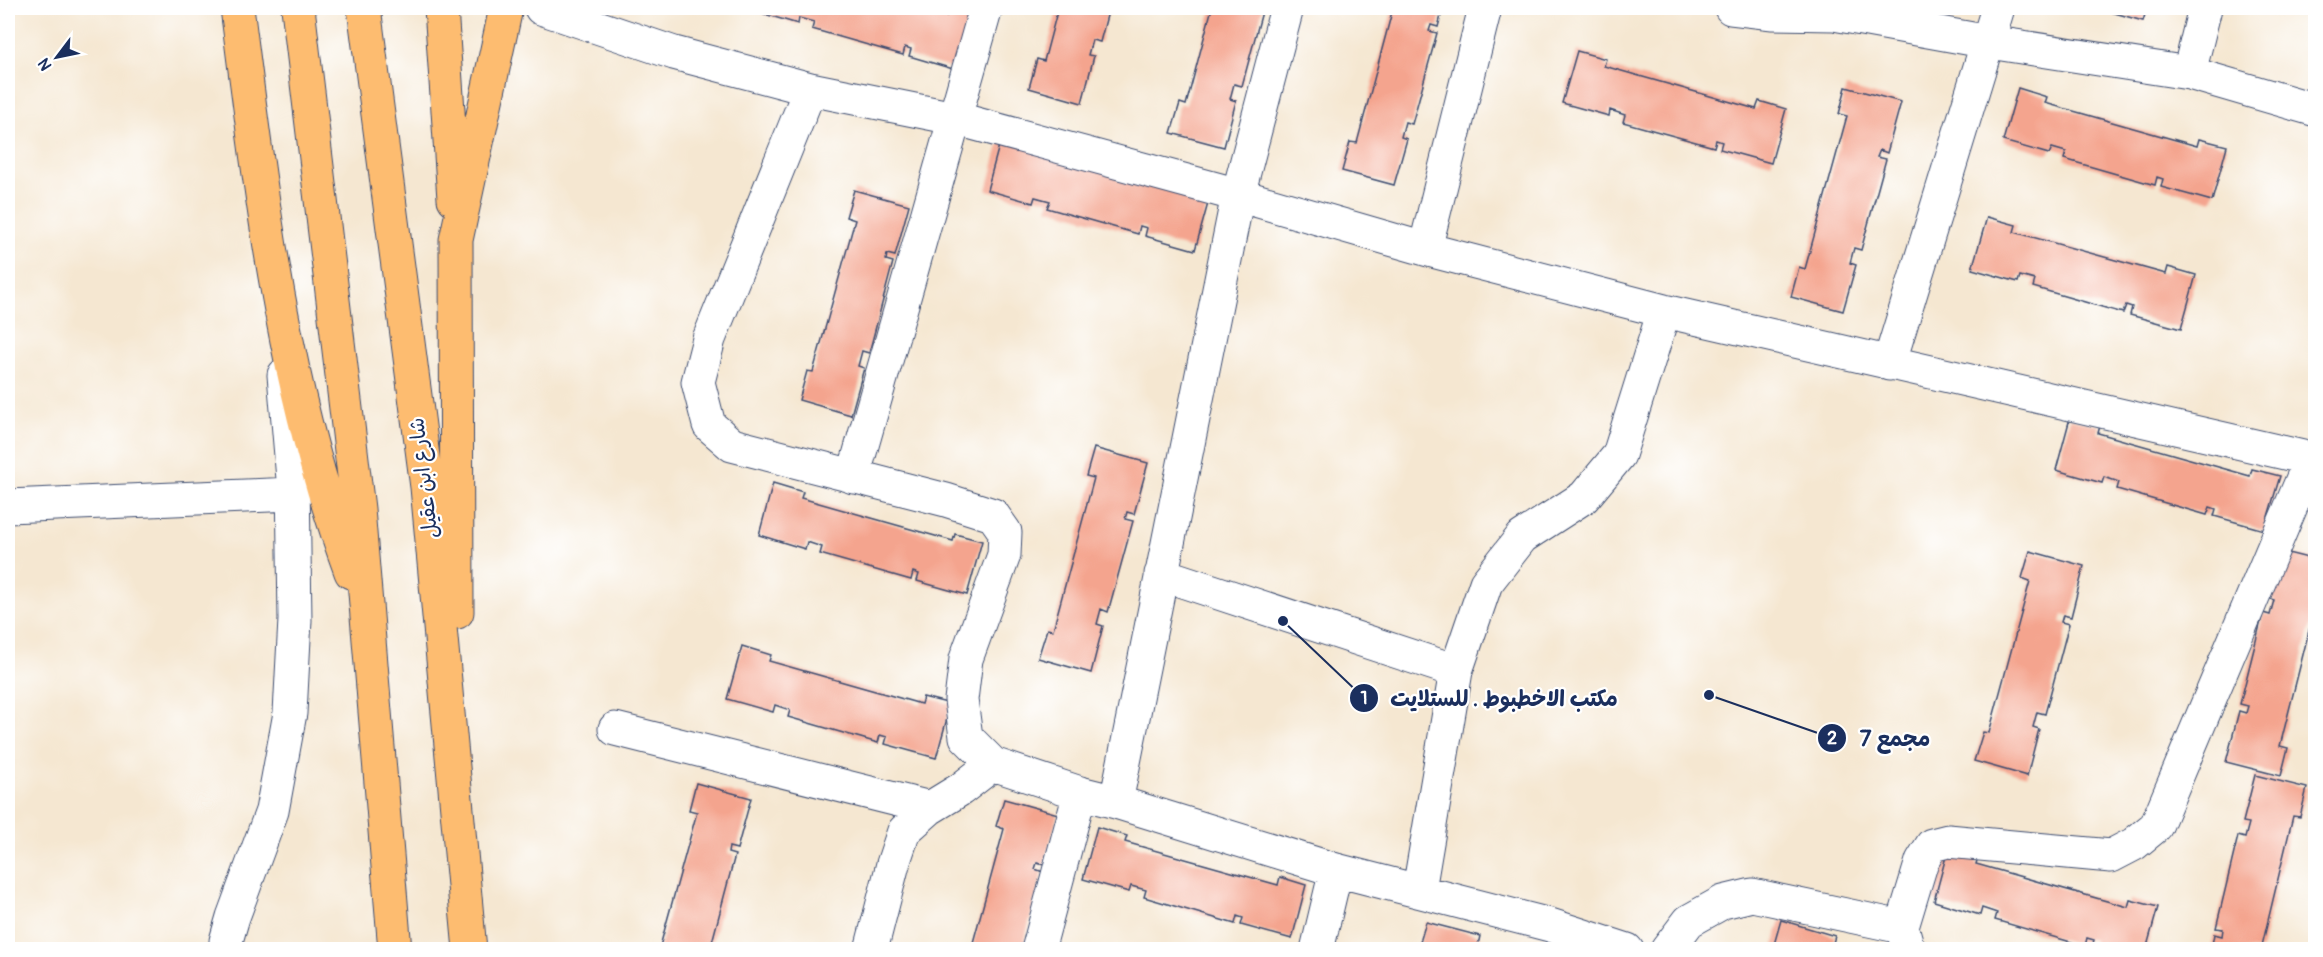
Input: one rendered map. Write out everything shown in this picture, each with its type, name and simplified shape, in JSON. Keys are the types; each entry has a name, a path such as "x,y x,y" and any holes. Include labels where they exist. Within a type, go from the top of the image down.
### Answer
{"main road":[{"path":"237,8 267,234 290,361 324,490 367,616"},
{"path":"298,8 358,509 395,950"},
{"name":"شارع ابن عقيل","path":"364,8 427,487 470,950"},
{"path":"441,8 456,240 458,818"},
{"path":"456,240 506,8"}],"street":[{"path":"541,8 674,53 810,89 954,118 1238,195 1425,249 1664,311 2313,459 2156,826 2134,844 2111,856 1948,841 1932,845 1922,861 1906,938 1752,895 1723,902 1689,921 1667,950"},
{"path":"617,8 674,53"},
{"path":"853,477 986,8"},
{"path":"1116,802 1238,195 1287,8"},
{"path":"1425,249 1485,8"},
{"path":"1731,8 1773,13 1835,11 1989,42 2189,73 2316,110"},
{"path":"1889,364 1998,8"},
{"path":"2189,73 2205,8"},
{"path":"810,89 709,339 698,382 710,425 732,445 946,500 993,515 1005,532 1004,555 966,659 961,700 966,737 993,764 1080,793 1336,870 1419,890 1546,937 1627,950"},
{"path":"221,947 272,811 290,713 295,620 293,494 277,296"},
{"path":"1419,890 1456,671 1486,583 1522,537 1584,497 1619,455 1664,311"},
{"path":"8,506 293,494"},
{"path":"1161,574 1456,671"},
{"path":"615,729 930,808"},
{"path":"871,950 904,831 930,808 961,789 993,764"},
{"path":"1038,950 1080,793"},
{"path":"1317,950 1336,870"}],"building":[{"path":"752,8 915,8 946,16 948,9 975,17 960,71 909,56 911,49 905,47 903,55 812,29 814,22 799,18 798,24 751,10"},
{"path":"1058,8 1109,8 1100,42 1092,40 1088,55 1094,56 1082,103 1029,88 1037,59 1044,61"},
{"path":"1212,8 1263,8 1242,86 1234,84 1230,99 1236,101 1224,147 1171,133 1180,103 1186,105"},
{"path":"1393,8 1443,8 1438,27 1431,25 1429,31 1437,33 1412,124 1405,122 1401,137 1407,139 1394,185 1342,171 1350,142 1357,143"},
{"path":"2097,8 2147,8 2143,21"},
{"path":"1577,51 1606,59 1604,66 1756,109 1759,101 1786,109 1771,163 1720,149 1722,142 1716,140 1714,147 1623,122 1625,115 1610,110 1609,116 1562,103"},
{"path":"1846,87 1901,102 1887,153 1880,150 1877,157 1886,159 1861,250 1854,248 1850,263 1856,265 1843,311 1791,297 1799,267 1805,269 1847,116 1839,114"},
{"path":"2018,88 2047,97 2045,103 2197,146 2199,139 2227,146 2212,201 2161,187 2163,179 2157,177 2155,185 2064,159 2066,152 2052,148 2049,154 2003,141"},
{"path":"1001,138 1210,196 1195,250 1145,236 1147,228 1140,226 1138,234 1047,208 1050,201 1035,197 1033,203 987,190"},
{"path":"854,190 909,205 895,256 887,254 886,260 893,262 869,353 862,351 858,366 864,368 851,415 799,400 807,371 813,372 855,220 846,217"},
{"path":"1987,217 2016,225 2014,232 2166,274 2168,267 2196,275 2181,329 2130,315 2132,307 2126,305 2123,313 2033,287 2035,280 2020,276 2018,282 1972,269"},
{"path":"2070,418 2100,426 2098,433 2250,476 2252,469 2280,476 2264,530 2214,516 2216,509 2210,507 2207,515 2117,489 2119,482 2104,477 2102,483 2056,470"},
{"path":"1094,448 1148,463 1134,514 1127,512 1125,519 1133,521 1108,612 1101,609 1097,624 1103,626 1091,673 1038,658 1047,629 1053,630 1094,478 1086,476"},
{"path":"773,483 803,492 801,498 953,541 955,534 982,541 967,595 917,581 919,574 913,572 911,580 820,554 822,547 807,542 805,549 759,535"},
{"path":"2030,551 2084,566 2071,617 2063,615 2061,622 2069,624 2045,714 2037,712 2033,727 2039,729 2027,776 1974,761 1983,732 1989,733 2030,581 2022,578"},
{"path":"2280,551 2316,560 2316,603 2280,746 2288,748 2281,776 2226,762 2239,711 2246,713 2248,706 2240,704 2263,613 2270,615 2274,600 2268,598"},
{"path":"742,646 771,655 769,661 921,704 923,697 951,704 936,758 885,744 887,737 880,735 878,743 788,717 790,710 775,705 773,712 727,699"},
{"path":"2255,775 2307,788 2300,817 2293,816 2261,950 2211,950 2214,934 2222,936 2223,929 2216,928 2238,836 2245,838 2249,823 2243,822"},
{"path":"696,783 751,798 737,849 729,847 728,853 735,855 711,946 704,944 702,950 659,950 697,812 689,810"},
{"path":"1004,799 1058,814 1044,865 1037,863 1035,869 1043,872 1022,950 971,950 1004,829 996,826"},
{"path":"1097,827 1127,836 1125,842 1278,885 1280,877 1306,885 1292,939 1241,925 1243,918 1237,916 1235,924 1144,897 1146,890 1131,886 1129,892 1083,879"},
{"path":"1948,849 1978,857 1976,864 2128,907 2130,900 2158,907 2146,950 2101,950 2092,947 2094,940 2087,938 2085,946 1995,920 1997,913 1982,908 1980,915 1934,901"},
{"path":"1781,920 1835,936 1831,950 1773,948"},
{"path":"1426,922 1480,936 1477,950 1418,949"}],"place":[{"name":"مكتب الاخطبوط . للستلايت","path":"1283,621"},
{"name":"مجمع 7","path":"1709,695"}]}
